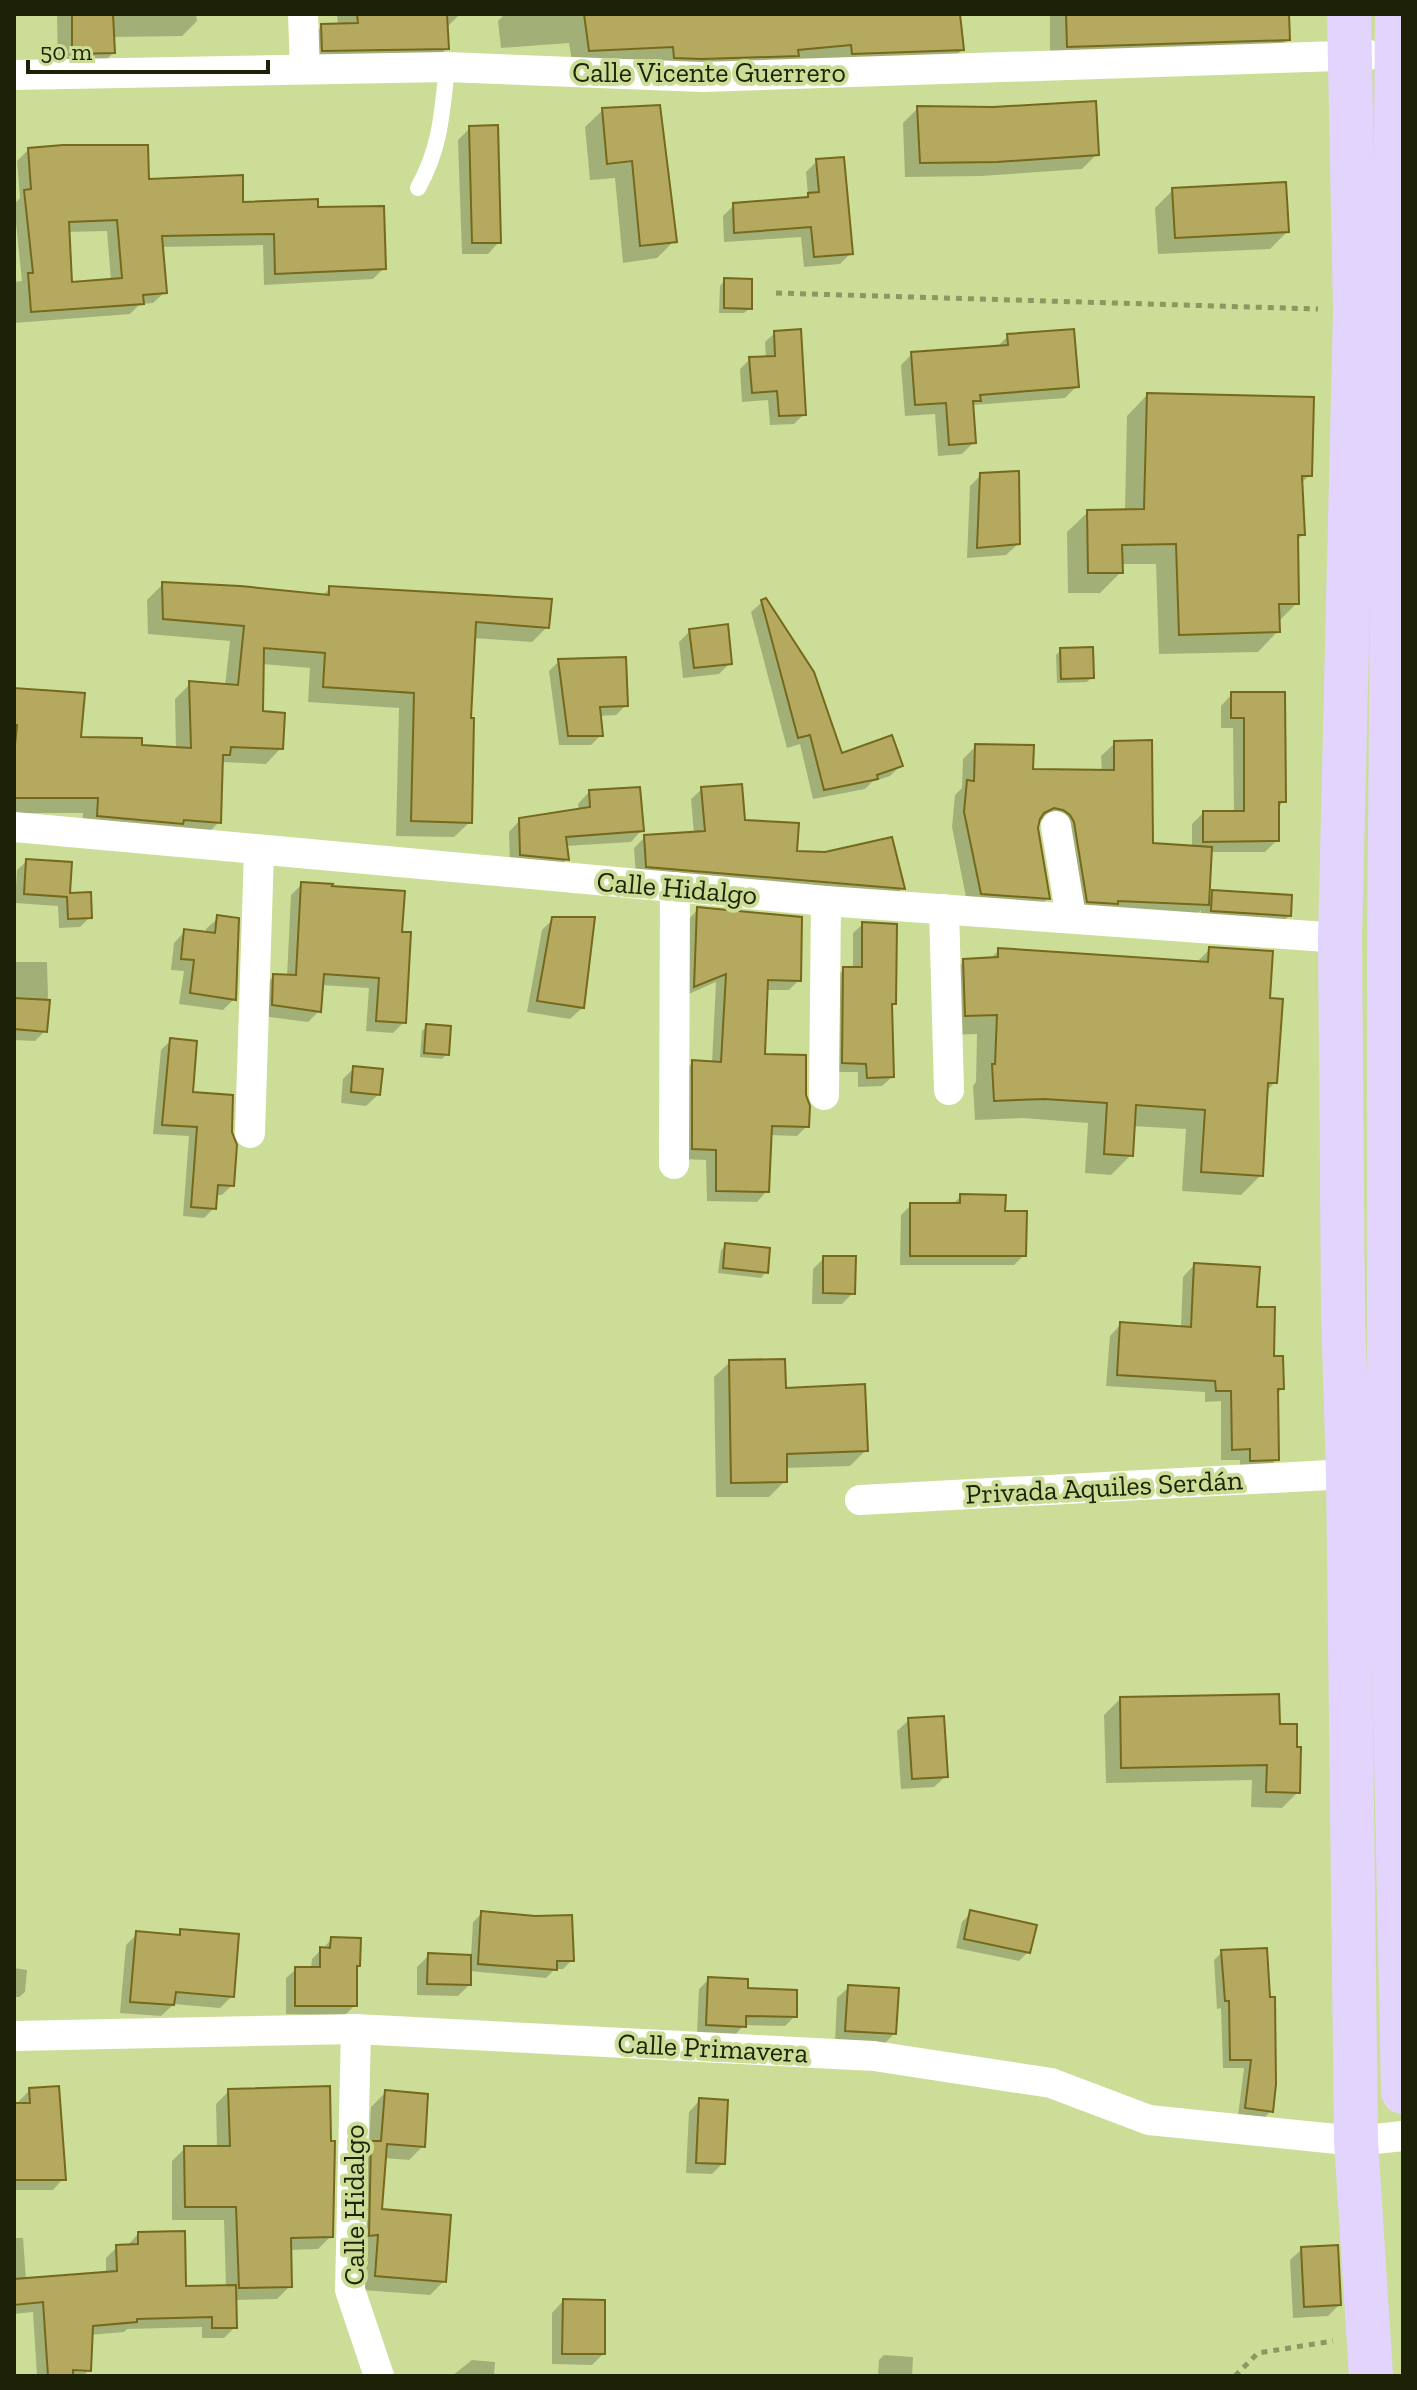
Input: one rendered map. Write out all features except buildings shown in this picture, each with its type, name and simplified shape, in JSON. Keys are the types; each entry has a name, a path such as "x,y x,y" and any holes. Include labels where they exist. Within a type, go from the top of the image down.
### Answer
{"main road":[{"path":"1349,14 1355,310 1340,938 1343,1313 1348,1474 1356,2141 1371,2355"},
{"path":"1399,40 1389,946 1390,1318 1396,1424 1403,2092"}],"street":[{"path":"303,14 305,69"},
{"name":"Calle Vicente Guerrero","path":"14,75 447,67 702,77 1348,57 1399,40"},
{"path":"1056,826 1071,917"},
{"name":"Calle Hidalgo","path":"14,827 826,901 1340,938"},
{"path":"250,1133 259,851"},
{"path":"674,1164 675,887"},
{"path":"824,1095 826,901"},
{"path":"944,909 949,1090"},
{"path":"1343,1313 1390,1318"},
{"name":"Privada Aquiles Serdán","path":"860,1500 1348,1474"},
{"name":"Calle Hidalgo","path":"356,2029 350,2290 379,2376"},
{"name":"Calle Primavera","path":"14,2036 356,2029 874,2056 1051,2083 1149,2120 1356,2141 1403,2136"}],"lane":[{"path":"418,188 429,169 439,140 447,67"}],"path":[{"path":"776,293 1355,310"},
{"path":"1235,2376 1258,2353 1371,2355"}]}
